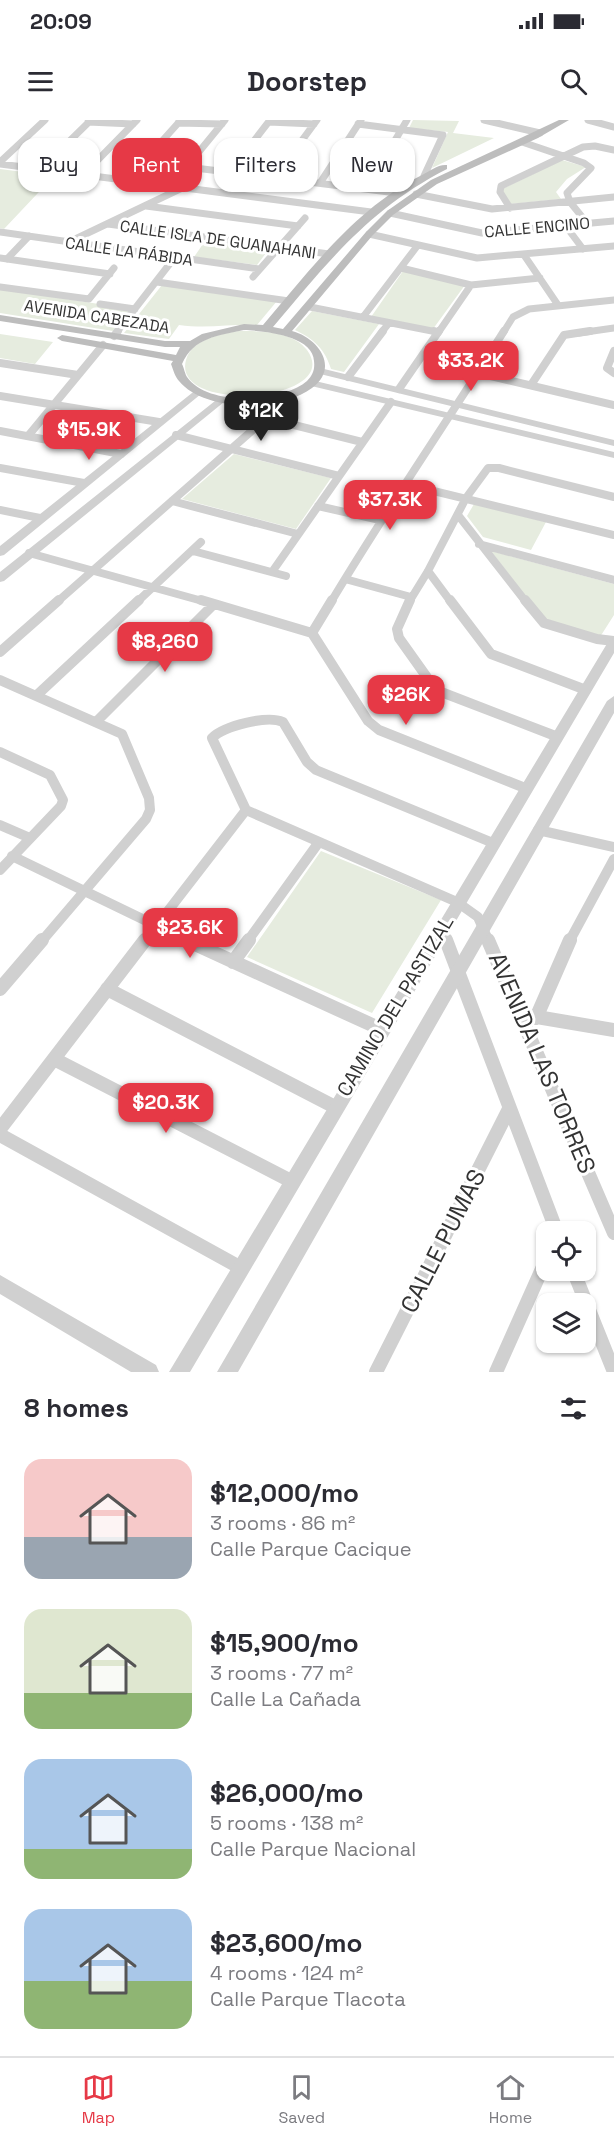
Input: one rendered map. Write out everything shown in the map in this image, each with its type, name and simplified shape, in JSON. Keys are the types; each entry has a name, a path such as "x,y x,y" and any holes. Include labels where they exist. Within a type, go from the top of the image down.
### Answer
{"main road":[{"path":"266,328 329,254 371,212 424,176 529,129 544,120"},
{"path":"286,332 310,307 369,234 390,213 416,194 460,170 565,120"},
{"path":"360,221 378,225"},
{"name":"AVENIDA CABEZADA","path":"0,318 165,344 189,344"},
{"name":"AVENIDA CABEZADA","path":"0,328 178,359"},
{"path":"266,328 286,332 303,339 315,348 321,359 320,371 311,383 295,393 274,400 247,403 220,400 197,392 179,377 176,368 178,359 189,344 204,336 223,330 266,328"}],"street":[{"path":"0,163 45,120"},
{"path":"396,138 407,120"},
{"path":"484,120 540,133"},
{"path":"588,120 614,127"},
{"path":"73,138 90,121 135,122"},
{"path":"257,138 270,121 315,122"},
{"path":"100,158 135,122"},
{"path":"165,138 180,122 224,122"},
{"path":"202,148 224,122"},
{"path":"303,138 315,122"},
{"path":"330,184 320,183 359,122 443,135 424,176"},
{"path":"522,142 591,168 567,193 570,202 587,223"},
{"path":"510,208 500,192 501,186 587,146 614,150"},
{"path":"0,163 18,166"},
{"path":"202,190 371,212"},
{"path":"69,242 175,192"},
{"path":"391,192 397,193"},
{"path":"416,194 484,209 614,197"},
{"path":"146,206 298,226"},
{"name":"CALLE ENCINO","path":"390,213 482,233 614,221"},
{"path":"253,277 305,218"},
{"name":"CALLE ISLA DE GUANAHANI","path":"108,224 329,254"},
{"path":"565,225 583,249"},
{"name":"CALLE LA RÁBIDA","path":"0,232 259,269"},
{"path":"369,234 477,258 614,246"},
{"path":"4,259 29,236"},
{"path":"363,317 418,245"},
{"path":"524,255 558,305"},
{"path":"114,336 175,257"},
{"path":"0,287 89,299 112,271 4,259"},
{"path":"400,268 471,285 540,278"},
{"path":"157,282 289,301"},
{"path":"399,389 471,285"},
{"path":"312,633 380,520 450,417 513,317 528,309 614,300"},
{"path":"100,304 135,309"},
{"path":"310,307 437,332"},
{"path":"348,377 389,323"},
{"path":"531,385 564,335 614,328"},
{"path":"28,436 103,345"},
{"path":"614,351 607,368 614,373"},
{"path":"0,363 78,375"},
{"path":"320,371 614,443"},
{"path":"478,373 614,405"},
{"path":"311,383 614,455"},
{"path":"0,552 197,392"},
{"path":"0,396 159,422"},
{"path":"0,578 220,400"},
{"path":"272,572 391,402"},
{"path":"0,652 262,422 267,420 362,442"},
{"path":"0,432 121,454"},
{"path":"176,435 339,476"},
{"path":"0,468 84,483"},
{"path":"558,737 436,690 399,638 397,629 411,597 428,571 466,498 488,468 499,468 614,497"},
{"path":"405,484 614,536"},
{"path":"172,501 298,534"},
{"path":"318,506 380,520"},
{"path":"0,510 40,518"},
{"path":"458,515 544,623 614,642"},
{"path":"37,695 201,542"},
{"path":"479,544 614,580"},
{"path":"193,551 286,576"},
{"path":"29,553 154,586 312,633 368,721 379,730 525,788"},
{"path":"428,571 491,654 586,690"},
{"path":"345,579 411,597"},
{"path":"97,721 213,605"},
{"name":"CAMINO DEL PASTIZAL","path":"179,1372 614,642"},
{"path":"0,680 122,734 149,798 150,810 146,819 0,989"},
{"name":"CAMINO DEL PASTIZAL","path":"227,1372 614,701"},
{"path":"0,1129 246,810 212,738 218,733 275,718 283,722 307,762 316,770 493,843"},
{"path":"0,753 50,775 63,800 62,806 0,870"},
{"name":"AVENIDA LAS TORRES","path":"246,810 457,902 472,911 484,926 614,1233"},
{"path":"0,825 30,838"},
{"path":"538,830 614,847"},
{"path":"233,962 319,842"},
{"path":"12,856 155,926 383,1030"},
{"path":"536,1018 575,928 614,859"},
{"name":"AVENIDA LAS TORRES","path":"442,932 553,1221"},
{"path":"107,989 335,1107"},
{"path":"521,1013 536,1018 614,1030"},
{"path":"54,1059 291,1181"},
{"name":"CALLE PUMAS","path":"376,1372 509,1109"},
{"path":"0,1136 241,1268"},
{"path":"496,1372 537,1281"},
{"path":"577,1281 614,1372"},
{"path":"0,1284 149,1372"}],"shaded area":[{"path":"413,120 459,121 453,133 494,138 432,168 448,132 409,128"},
{"path":"562,160 586,167 567,179 556,192 561,199 511,204 500,190"},
{"path":"0,169 18,171 18,192 39,192 4,229 0,228"},
{"path":"205,241 269,249 257,265 194,257"},
{"path":"403,271 465,285 433,329 371,317"},
{"path":"162,285 277,301 257,325 199,327 179,325 169,339 124,333"},
{"path":"0,289 132,309 113,331 0,313"},
{"path":"312,311 379,324 344,372 331,369 318,345 295,330"},
{"path":"239,331 276,333 294,339 307,350 312,368 302,381 281,391 255,395 228,395 204,389 188,377 186,360 194,347 208,339"},
{"path":"0,334 53,342 35,364 0,358"},
{"path":"234,454 331,478 296,529 182,499"},
{"path":"474,504 546,522 531,550 483,537 467,516"},
{"path":"491,551 614,584 614,615 600,637 543,619"},
{"path":"321,851 441,900 372,1013 247,957"}]}
